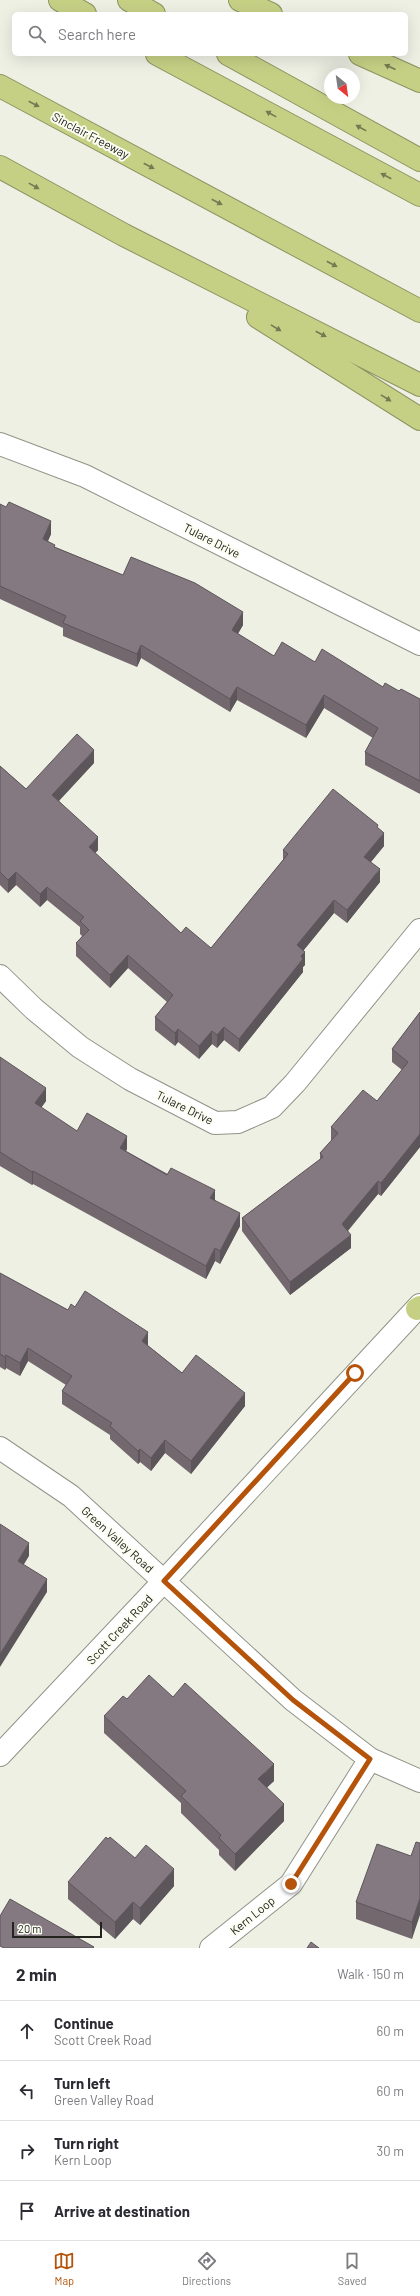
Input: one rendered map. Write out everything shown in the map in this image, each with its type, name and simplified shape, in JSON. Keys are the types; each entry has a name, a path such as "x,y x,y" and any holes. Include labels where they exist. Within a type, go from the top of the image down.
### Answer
{"highway":[{"path":"60,0 81,12"},
{"path":"129,0 150,12"},
{"path":"240,0 266,12"},
{"path":"161,56 420,195"},
{"path":"232,56 420,160"},
{"path":"364,56 420,81"},
{"name":"Sinclair Freeway","path":"0,86 420,311"},
{"path":"0,167 124,235 420,385"},
{"path":"124,235 420,419"}],"street":[{"name":"Tulare Drive","path":"0,444 85,476 420,644"},
{"name":"Tulare Drive","path":"0,976 34,1009 80,1047 130,1079 215,1123 238,1122 272,1107 277,1102 295,1083 420,930"},
{"name":"Scott Creek Road","path":"0,1755 164,1581 355,1373 419,1307"},
{"name":"Green Valley Road","path":"0,1448 71,1496 293,1700 370,1759 420,1780"},
{"name":"Kern Loop","path":"211,1948 291,1884 370,1759"}],"building":[{"path":"9,502 51,521 43,539 55,545 54,547 123,575 131,557 195,583 243,612 232,630 274,656 282,642 315,662 322,649 383,687 385,683 399,691 401,689 420,699 420,781 365,752 378,728 324,695 306,725 237,687 230,699 141,645 137,654 63,623 66,616 0,586 0,504 6,507"},
{"path":"77,734 94,750 52,795 98,837 89,847 181,933 186,927 211,948 288,854 283,850 333,789 378,825 377,827 384,833 364,857 380,869 347,910 334,900 297,945 305,952 301,956 303,959 239,1039 224,1027 217,1035 212,1031 199,1046 178,1029 175,1033 155,1017 173,995 128,955 110,975 76,943 89,930 80,921 84,917 47,887 40,894 16,872 8,880 0,872 0,766 26,789"},
{"path":"420,1012 420,1134 381,1183 378,1181 342,1224 351,1235 290,1282 242,1218 323,1157 320,1153 338,1133 331,1127 363,1090 377,1101 408,1062 392,1049"},
{"path":"0,1057 46,1088 35,1103 77,1131 87,1113 127,1136 120,1148 167,1175 171,1168 215,1190 210,1198 240,1213 220,1251 215,1248 206,1266 33,1171 32,1172 0,1152"},
{"path":"0,1273 68,1310 71,1304 75,1307 85,1291 148,1332 142,1341 182,1373 196,1355 245,1393 191,1461 165,1440 151,1458 140,1449 138,1451 110,1426 112,1423 62,1391 72,1376 28,1348 20,1363 6,1355 5,1357 0,1354"},
{"path":"0,1524 29,1543 18,1561 47,1579 0,1654"},
{"path":"149,1675 173,1697 185,1683 274,1764 258,1779 284,1804 235,1854 219,1838 221,1835 181,1796 186,1791 104,1716 123,1696 127,1699"},
{"path":"106,1837 108,1839 110,1837 135,1858 146,1845 174,1869 140,1908 133,1902 115,1922 68,1882"},
{"path":"416,1842 420,1843 420,1898 412,1922 356,1902 377,1844 411,1856"},
{"path":"10,1899 94,1947 4,1948 0,1946 0,1916"},
{"path":"311,1942 319,1948 307,1948"}],"route":[{"path":"291,1884 370,1759 293,1700 164,1581 355,1373"}]}
